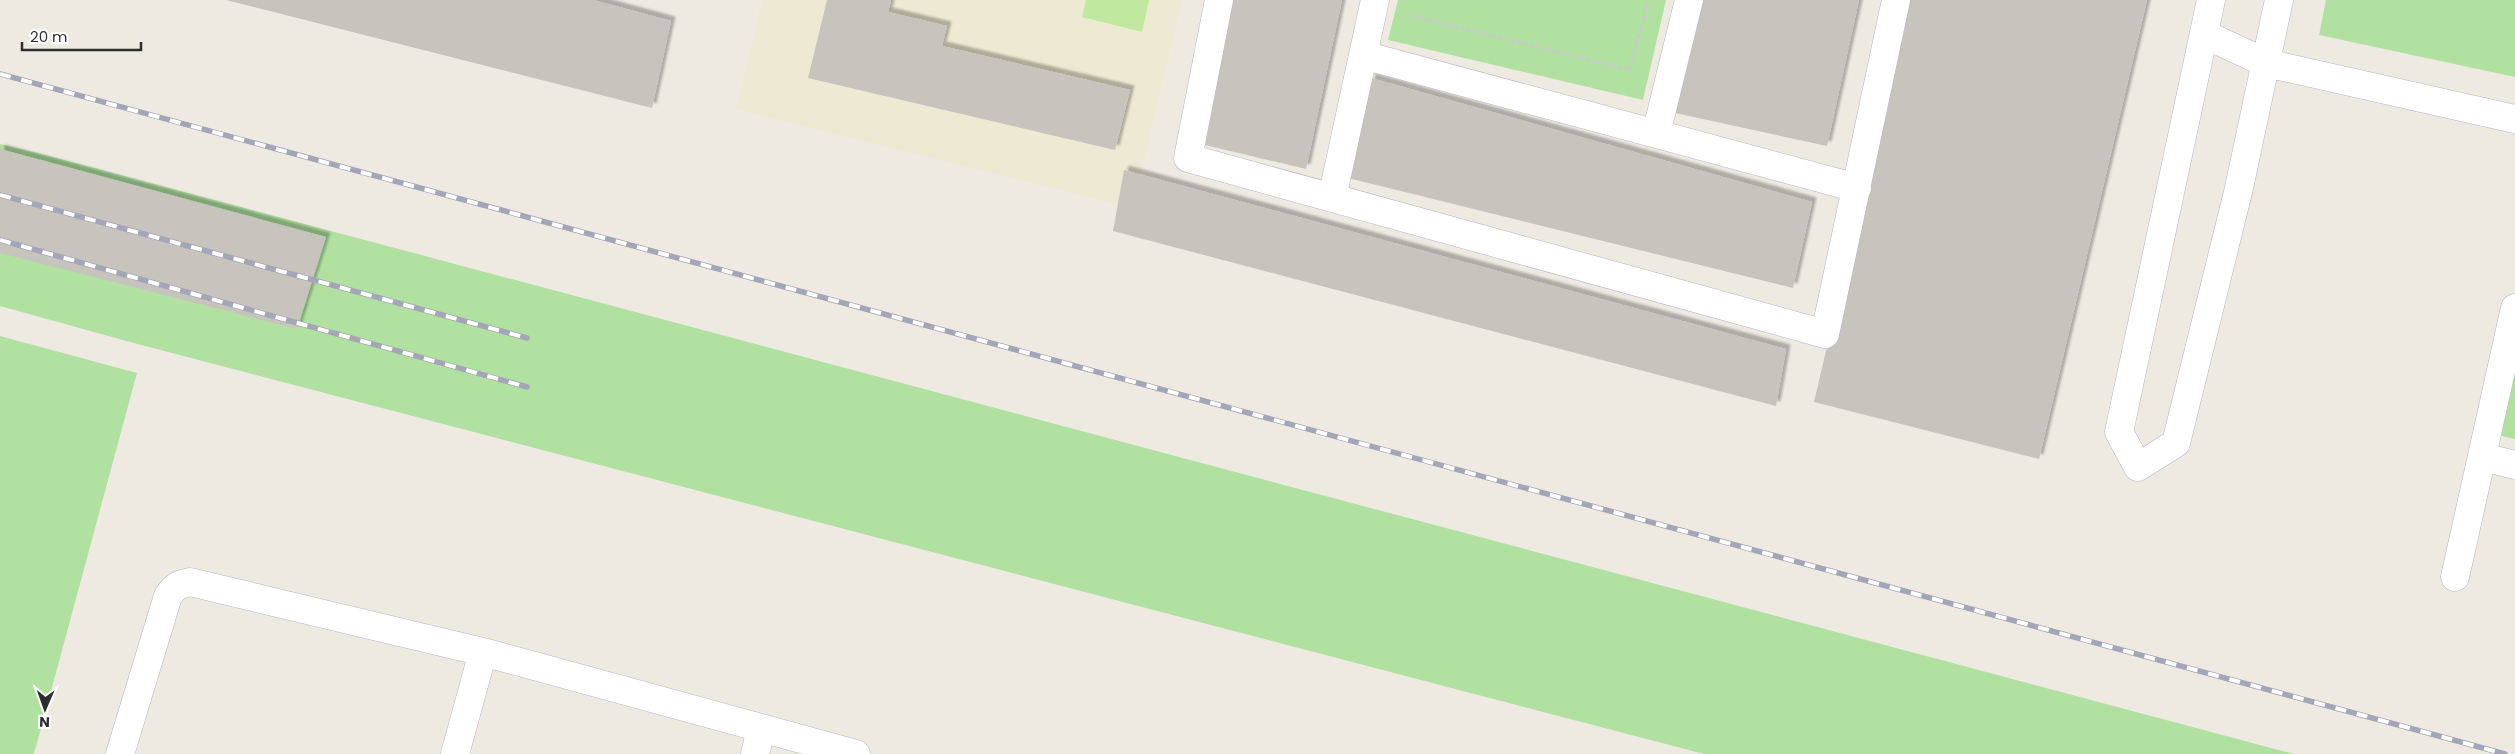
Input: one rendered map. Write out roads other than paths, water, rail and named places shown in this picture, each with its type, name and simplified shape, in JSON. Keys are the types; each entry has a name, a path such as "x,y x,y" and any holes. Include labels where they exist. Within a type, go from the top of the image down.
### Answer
{"street":[{"path":"1219,0 1188,158 1825,334 1896,0"},
{"path":"1332,198 1375,0"},
{"path":"1656,134 1689,0"},
{"path":"2211,0 2119,432 2138,467 2176,444 2239,188 2279,0"},
{"path":"2204,34 2266,63 2515,119"},
{"path":"1363,55 1857,188"},
{"path":"2455,577 2515,308"},
{"path":"2482,457 2515,465"},
{"path":"120,754 168,596 180,584 190,582 483,652 758,742 856,754"},
{"path":"455,754 483,652"}],"railway":[{"path":"0,74 2505,754"},
{"path":"0,195 527,338"},
{"path":"0,240 527,387"}]}
